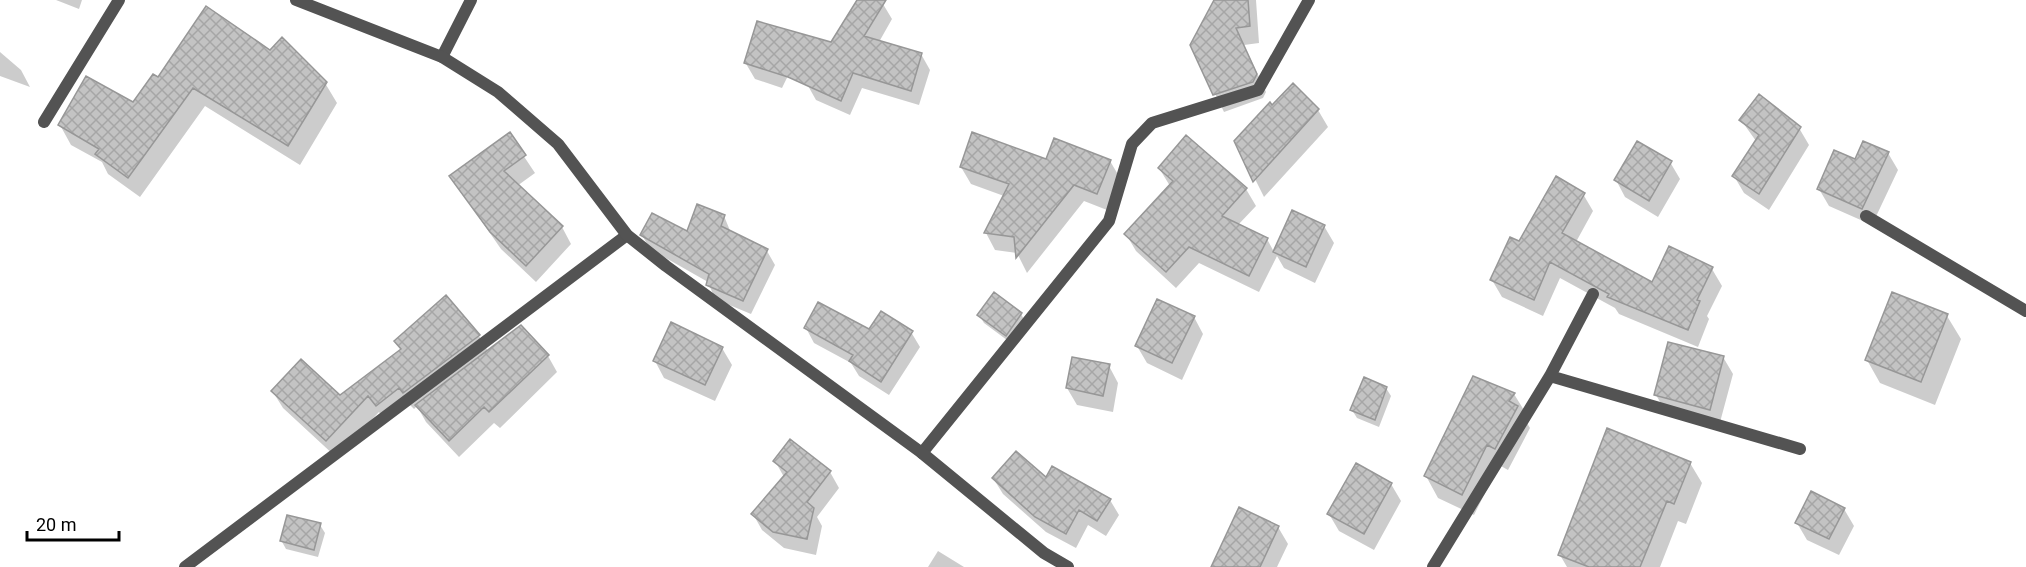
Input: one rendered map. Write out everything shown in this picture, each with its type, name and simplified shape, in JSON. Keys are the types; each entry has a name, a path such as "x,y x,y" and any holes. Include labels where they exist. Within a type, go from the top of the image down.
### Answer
{"street":[{"path":"44,122 119,0"},
{"path":"296,0 441,57 498,92 558,144 627,235 922,453 1044,553 1068,567"},
{"path":"441,57 471,0"},
{"path":"922,453 1109,221 1132,144 1152,123 1258,90 1309,0"},
{"path":"1866,216 2026,311"},
{"path":"185,567 627,235"},
{"path":"1433,567 1550,376 1593,294"},
{"path":"1550,376 1800,449"}],"building":[{"path":"857,0 886,0 864,36 922,53 911,91 853,73 841,101 788,77 744,63 757,21 831,42"},
{"path":"1214,0 1248,0 1250,26 1236,28 1257,74 1253,82 1213,95 1190,45"},
{"path":"206,6 270,50 282,37 327,82 288,146 193,88 128,178 95,154 99,149 58,125 86,76 133,102 153,74 158,77"},
{"path":"1293,83 1319,109 1253,182 1234,141 1270,102 1272,105"},
{"path":"1759,94 1801,127 1759,194 1732,176 1759,135 1739,120"},
{"path":"510,132 526,155 504,171 563,226 526,266 490,232 449,176"},
{"path":"972,132 1046,159 1054,138 1111,160 1097,194 1074,185 1016,258 1014,237 984,233 1009,184 960,167"},
{"path":"1186,135 1247,188 1222,216 1268,238 1249,276 1189,247 1166,272 1124,234 1173,181 1158,168"},
{"path":"1637,141 1672,161 1649,201 1614,180"},
{"path":"1863,141 1889,152 1862,209 1817,189 1834,150 1855,159"},
{"path":"1556,176 1585,193 1562,233 1652,282 1669,246 1713,267 1697,300 1700,301 1688,330 1607,297 1609,294 1550,262 1534,300 1490,280 1510,237 1519,241"},
{"path":"697,204 725,215 721,226 768,249 743,301 706,285 709,274 640,235 652,213 687,231"},
{"path":"1292,210 1325,225 1306,267 1273,252"},
{"path":"994,292 1022,313 1006,336 977,315"},
{"path":"1892,292 1948,314 1921,382 1865,360"},
{"path":"446,295 480,335 403,393 399,388 376,406 368,396 326,441 271,391 301,359 340,395 401,349 394,341"},
{"path":"1157,299 1195,316 1172,363 1135,346"},
{"path":"818,302 869,329 881,311 913,331 881,382 849,361 853,355 804,328"},
{"path":"671,322 723,347 705,385 653,361"},
{"path":"521,325 549,355 489,412 484,407 449,441 415,405"},
{"path":"1668,342 1724,356 1710,410 1654,395"},
{"path":"1072,357 1110,364 1103,396 1066,388"},
{"path":"1473,376 1515,393 1509,401 1518,406 1495,449 1487,445 1462,495 1424,476"},
{"path":"1364,377 1387,387 1375,420 1350,410"},
{"path":"1607,428 1691,462 1674,504 1667,501 1640,567 1589,567 1558,555"},
{"path":"790,439 831,471 807,502 814,508 807,539 773,532 751,514 787,472 773,461"},
{"path":"1016,451 1046,477 1052,466 1111,499 1097,521 1079,510 1066,534 1035,517 992,478"},
{"path":"1356,463 1392,483 1364,534 1327,514"},
{"path":"1811,491 1845,508 1829,539 1795,523"},
{"path":"1239,507 1279,526 1260,567 1211,567"},
{"path":"287,515 321,523 314,550 280,541"}]}
